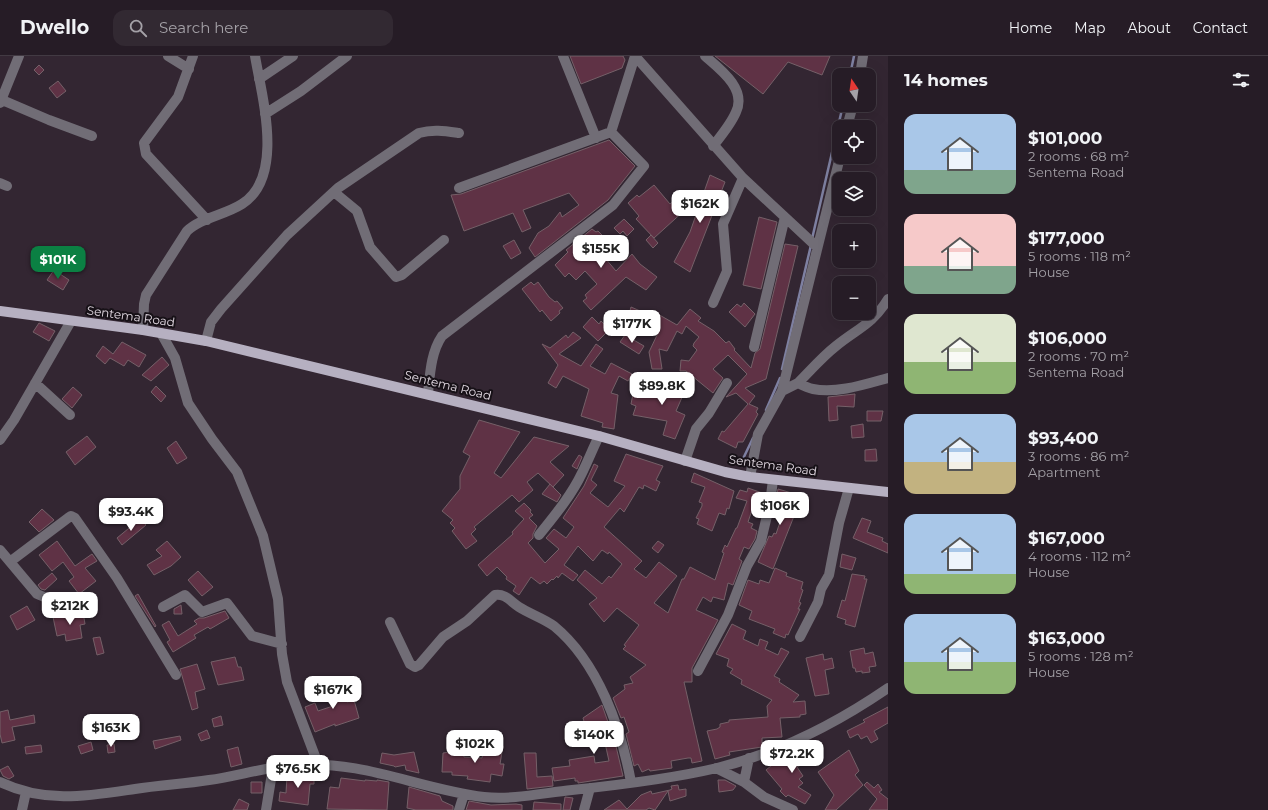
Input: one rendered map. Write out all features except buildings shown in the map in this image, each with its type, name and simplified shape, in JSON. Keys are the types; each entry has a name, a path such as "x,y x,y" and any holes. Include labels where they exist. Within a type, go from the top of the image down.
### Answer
{"main road":[{"name":"Sentema Road","path":"0,311 143,330 206,341 599,436 724,472 773,480 888,492"}],"street":[{"path":"19,56 0,100 92,136"},
{"path":"168,56 189,69"},
{"path":"193,56 178,97 144,142 143,147 146,154 207,220"},
{"path":"143,330 144,304 150,287 187,231 193,225 244,203 257,189 268,156 265,114 255,56"},
{"path":"259,79 293,56"},
{"path":"265,114 301,91 347,56"},
{"path":"563,56 596,138"},
{"path":"611,132 635,56"},
{"path":"635,56 713,146 743,178 812,242"},
{"path":"705,56 727,76 733,85 738,105 736,113 713,146"},
{"path":"861,68 863,56"},
{"path":"206,341 211,322 221,309 282,239 334,192 358,173 419,132 440,130 459,133"},
{"path":"459,188 611,132"},
{"path":"428,394 432,363 437,345 442,336 613,205 644,166 611,132"},
{"path":"750,477 758,434 782,391 812,242 838,164"},
{"path":"714,303 727,270 723,224 743,178"},
{"path":"334,192 357,211 370,247 396,276 402,275 444,240"},
{"path":"754,347 785,217"},
{"path":"782,391 798,383 837,345 864,327 881,311 888,299"},
{"path":"0,440 71,321"},
{"path":"161,333 175,358 188,403 212,439 237,472 263,536 278,599 287,682 318,764"},
{"path":"798,383 812,389 829,389 867,384 888,378"},
{"path":"35,383 70,415"},
{"path":"685,461 696,429 709,413 726,383"},
{"path":"539,535 557,514 570,494 582,474 599,436"},
{"path":"698,671 728,614 746,566 761,541 770,503 773,480"},
{"path":"800,637 818,602 820,589 829,575 839,523 850,488"},
{"path":"11,561 68,518 71,516 75,518 117,578 176,675"},
{"path":"0,550 11,561 37,594 56,602"},
{"path":"163,607 185,595 202,612 227,603 252,636 282,644"},
{"path":"390,622 410,664 415,667 419,665 443,637 467,621 495,595 502,595 519,607 547,621 574,646 587,663 608,704 627,760 631,782"},
{"path":"0,782 26,792 53,796 99,796 137,788 210,780 273,767 318,764 370,770 464,794 506,797 590,788 716,768 749,758 818,729 887,692"},
{"path":"744,782 749,758"},
{"path":"266,810 273,767"},
{"path":"716,768 744,782 764,797 793,810"},
{"path":"584,810 590,788"},
{"path":"22,810 26,792"},
{"path":"459,810 464,794"}],"waterway":[{"path":"851,68 854,56"},
{"path":"812,239 841,112"},
{"path":"782,369 811,245"},
{"path":"766,410 780,378"},
{"path":"741,463 753,438"}]}
